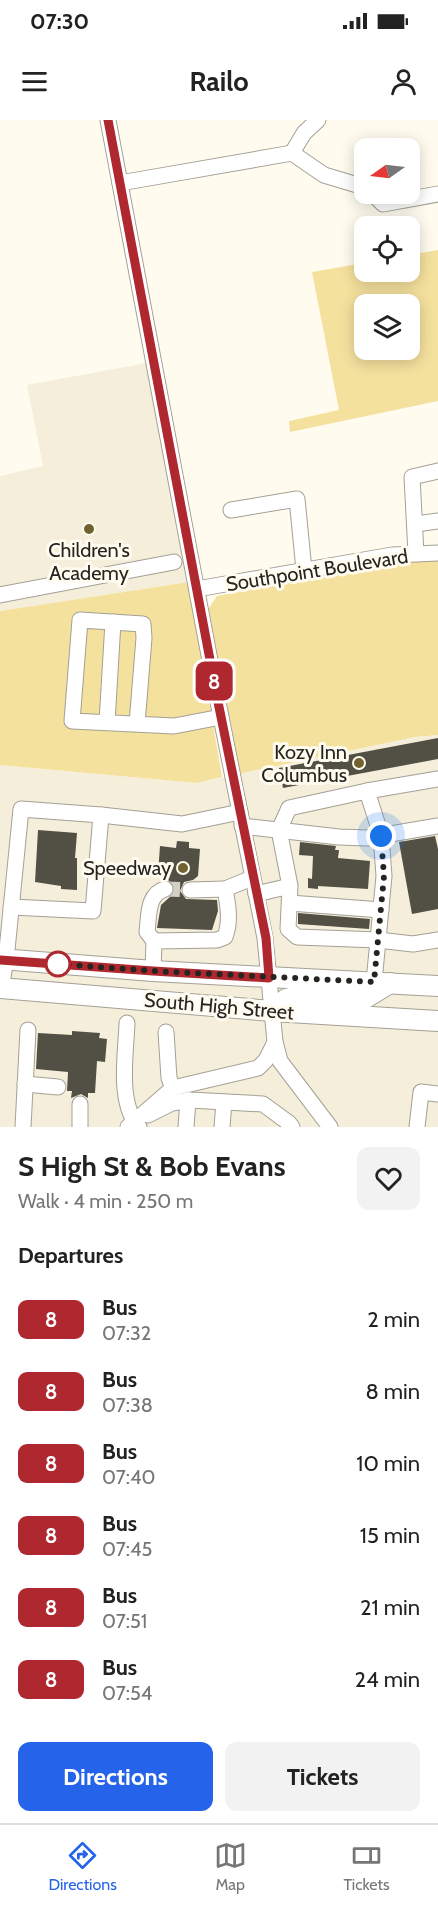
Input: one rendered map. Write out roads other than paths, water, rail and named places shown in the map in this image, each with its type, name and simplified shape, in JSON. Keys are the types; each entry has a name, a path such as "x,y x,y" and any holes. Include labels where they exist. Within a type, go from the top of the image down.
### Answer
{"main road":[{"name":"South High Street","path":"3,960 269,978 438,986"},
{"path":"272,1011 286,999 295,997 336,1000 364,999 382,982"},
{"name":"South High Street","path":"1,988 272,1011 438,1021"}],"street":[{"path":"108,120 252,878 266,938 275,1042 279,1061 330,1127"},
{"path":"292,153 304,133 318,120"},
{"path":"120,183 292,153 324,175 354,184"},
{"path":"420,197 438,194"},
{"path":"416,554 412,477 438,471"},
{"path":"231,510 297,499 304,570"},
{"path":"416,524 438,521"},
{"name":"Southpoint Boulevard","path":"197,589 392,555 438,553"},
{"path":"0,595 174,562"},
{"path":"137,724 144,638 143,624 80,620 72,721 174,726 221,717"},
{"path":"107,722 113,622"},
{"path":"438,779 289,808 279,830 290,886 288,929 297,937 378,940 413,944 438,939"},
{"path":"367,791 381,836 384,876 378,940 382,982"},
{"path":"1,988 21,809 182,824 241,819 279,830 339,837 367,838 438,826"},
{"path":"11,907 93,911 101,815"},
{"path":"189,890 225,890 252,878"},
{"path":"256,894 290,886"},
{"path":"153,971 154,941 147,932 152,897 157,891 165,889"},
{"path":"154,941 217,940 225,937 228,917 225,890"},
{"path":"290,903 381,910"},
{"path":"127,1023 124,1087 134,1125"},
{"path":"23,1127 28,1030"},
{"path":"166,1032 169,1078 173,1088"},
{"path":"134,1125 173,1088 258,1068 266,1060 275,1042"},
{"path":"25,1084 58,1087"},
{"path":"417,1127 421,1092 438,1094"},
{"path":"134,1125 172,1103 188,1100 263,1104 274,1119 292,1127"},
{"path":"186,1127 188,1100"},
{"path":"222,1127 224,1102"},
{"path":"80,1104 80,1127"}],"tunnel":[{"path":"165,889 190,890"}],"place":[{"name":"Children's Academy","path":"89,529"},
{"name":"Kozy Inn Columbus","path":"359,763"},
{"name":"Speedway","path":"183,868"}]}
